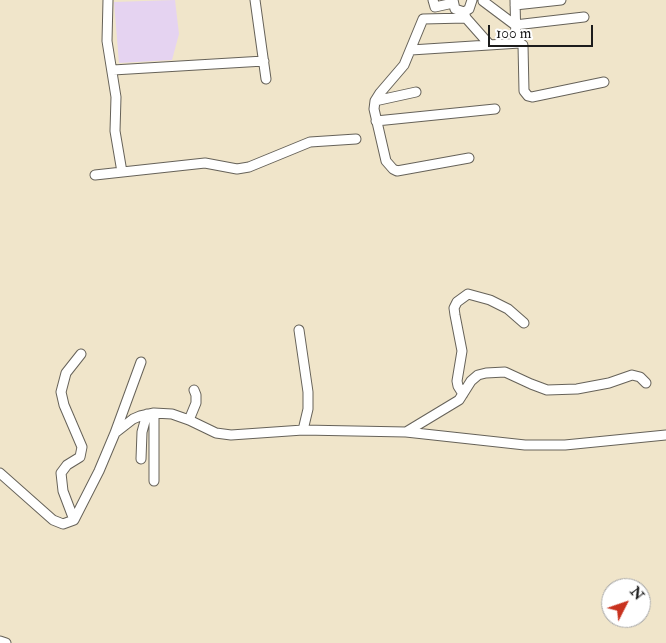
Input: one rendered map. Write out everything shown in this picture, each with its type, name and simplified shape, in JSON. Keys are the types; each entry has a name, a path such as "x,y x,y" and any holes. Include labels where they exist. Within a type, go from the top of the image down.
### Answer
{"street":[{"path":"108,0 107,41 113,70 116,97 115,131 122,172"},
{"path":"255,0 266,79"},
{"path":"433,0 435,7 453,2 458,11 468,9"},
{"path":"469,158 397,171 389,166 386,161 376,121 375,101 404,65 423,19 468,9 484,0 515,25 584,17"},
{"path":"516,42 515,2 561,0"},
{"path":"468,9 489,44"},
{"path":"410,50 516,42 523,45 524,91 528,96 532,97 604,82"},
{"path":"113,70 264,61"},
{"path":"375,101 416,92"},
{"path":"376,121 495,109"},
{"path":"95,175 205,163 237,169 249,167 310,142 356,139"},
{"path":"463,394 457,381 462,351 454,308 457,302 468,294 490,300 508,309 524,323"},
{"path":"300,330 308,392 308,409 303,430"},
{"path":"74,520 63,491 61,473 67,465 80,456 82,447 64,405 61,392 66,373 81,354"},
{"path":"0,473 53,520 63,524 74,520 99,471 141,362"},
{"path":"406,432 454,404 478,375 505,372 547,390 577,389 609,383 632,375 640,377 646,383"},
{"path":"189,420 196,403 194,390"},
{"path":"115,433 133,420 150,413 172,414 216,433 231,435 303,430 406,432 525,445 564,445 666,435"},
{"path":"141,459 142,432 150,413"},
{"path":"150,413 154,481"},
{"path":"0,641 6,643"}],"shaded area":[{"path":"175,0 179,34 172,60 119,63 114,2"}]}
